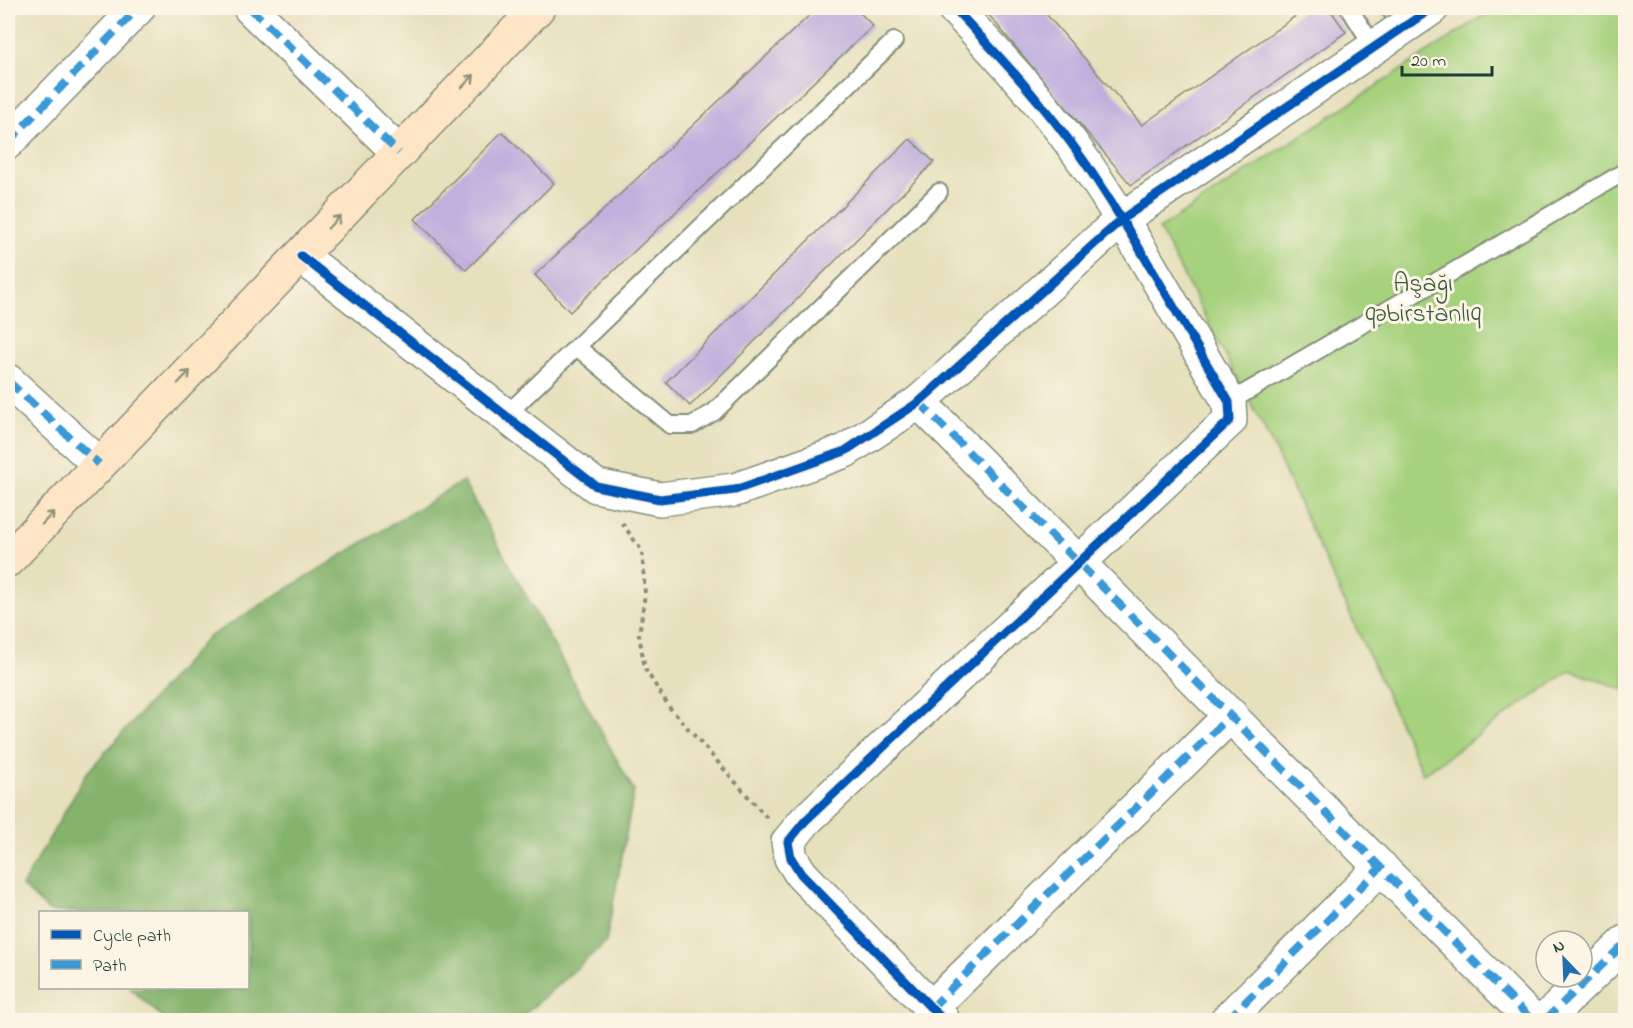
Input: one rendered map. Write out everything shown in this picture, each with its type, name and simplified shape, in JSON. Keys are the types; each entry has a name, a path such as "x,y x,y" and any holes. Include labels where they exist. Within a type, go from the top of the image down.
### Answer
{"street":[{"path":"8,142 138,8"},
{"path":"250,8 399,153"},
{"path":"8,560 538,8"},
{"path":"954,8 1027,85 1085,163 1122,219 1229,402 1230,420 1216,436 805,821 788,842 791,858 801,874 937,1014 1231,715"},
{"path":"301,256 507,414 596,486 660,499 735,490 845,452 919,402 1122,219 1432,8"},
{"path":"8,381 99,464"},
{"path":"919,402 1532,1020"},
{"path":"1227,1020 1381,867"},
{"path":"1545,1020 1626,942"}],"lane":[{"path":"1349,8 1374,47"},
{"path":"507,414 894,41"},
{"path":"1229,402 1626,171"},
{"path":"577,347 670,425 692,425 714,412 939,192"}],"path":[{"path":"596,486 642,551 645,594 639,635 645,669 670,708 788,842"}],"green space":[{"name":"Aşağı qəbirstanlıq","path":"1495,8 1625,8 1625,690 1570,670 1423,774 1272,444 1159,229"},
{"path":"463,481 634,791 606,942 518,1020 165,1020 131,989 249,989 249,911 49,911 22,886 86,774 207,638"}],"building":[{"path":"817,8 855,8 873,26 570,312 535,275"},
{"path":"983,8 1041,8 1142,125 1307,8 1329,8 1346,32 1131,185"},
{"path":"1378,8 1406,8 1387,21"},
{"path":"502,132 554,183 466,270 415,219"},
{"path":"910,139 934,162 690,406 666,382"}],"marked path":[{"path":"8,142 138,8"},
{"path":"250,8 399,153"},
{"path":"8,381 99,464"},
{"path":"919,402 1532,1020"},
{"path":"931,1008 1231,715"},
{"path":"1227,1020 1381,867"},
{"path":"1545,1020 1626,942"}],"cycle path":[{"path":"943,1020 801,874 791,858 788,842 805,821 1230,420 1229,402 1142,252 1086,164 1039,103 954,8"},
{"path":"301,256 596,486 660,499 735,490 845,451 919,402 1122,219 1432,8"}]}
